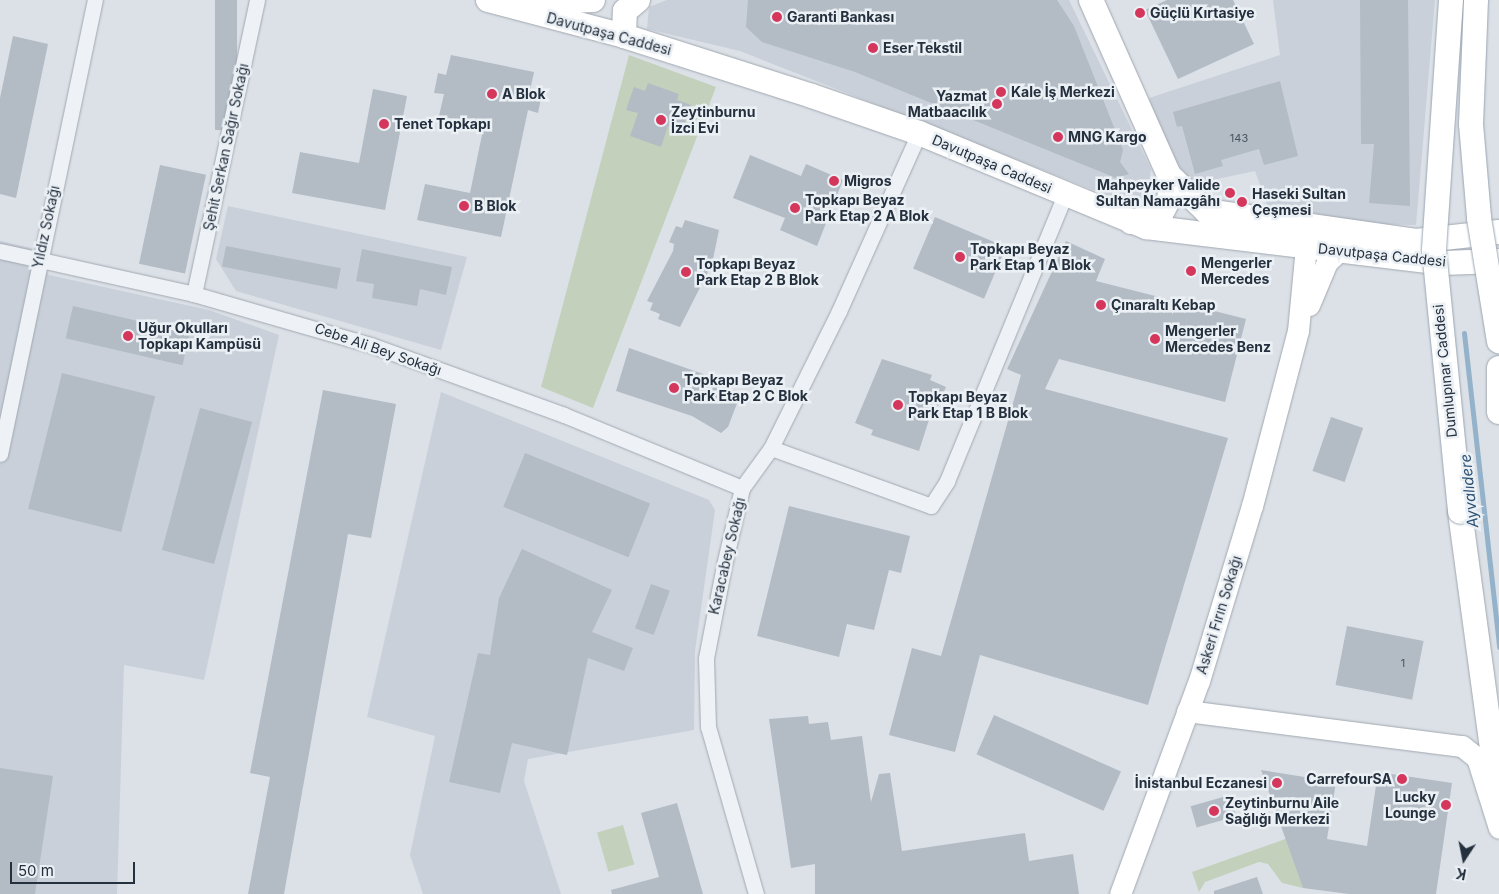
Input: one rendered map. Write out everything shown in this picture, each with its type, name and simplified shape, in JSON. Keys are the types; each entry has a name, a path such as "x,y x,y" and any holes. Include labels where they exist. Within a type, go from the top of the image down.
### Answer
{"main road":[{"name":"Davutpaşa Caddesi","path":"492,1 593,0"},
{"path":"624,36 625,11 638,0"},
{"path":"1091,0 1169,175 1170,198 1161,214 1129,222"},
{"name":"Dumlupınar Caddesi","path":"1452,0 1434,250 1460,512 1499,800"},
{"path":"1476,0 1471,124 1479,218 1499,341"},
{"name":"Davutpaşa Caddesi","path":"492,1 624,36 919,133 1129,222 1179,233 1442,263 1499,261"},
{"name":"Davutpaşa Caddesi","path":"1169,175 1200,208 1232,218 1425,241 1499,232"},
{"path":"1499,368 1499,412"}],"street":[{"name":"Yıldız Sokağı","path":"0,454 38,260 95,0"},
{"name":"Şehit Serkan Sağır Sokağı","path":"194,294 257,0"},
{"name":"Karacabey Sokağı","path":"756,894 708,727 706,658 742,488 771,448 839,311 919,133"},
{"path":"771,448 931,506 947,481 1065,195"},
{"name":"Askeri Fırın Sokağı","path":"1298,330 1306,246"},
{"name":"Cebe Ali Bey Sokağı","path":"0,251 194,294 371,345 564,415 742,488"},
{"name":"Askeri Fırın Sokağı","path":"1120,894 1187,711 1252,506 1298,330 1326,262 1339,251"},
{"path":"1442,263 1499,285"},
{"path":"1187,711 1462,746 1478,758 1499,828"}],"shaded area":[{"name":"Kale İş Merkezi","path":"667,0 1069,0 1151,169 1147,200 1119,200 740,51 647,29 649,7"},
{"path":"1273,0 1435,0 1416,225 1320,223 1271,216 1255,171 1203,182 1193,194 1175,168 1149,98 1280,55"},
{"path":"228,206 467,257 441,350 236,291 216,259"},
{"path":"0,241 31,248 49,275 209,310 279,335 204,680 124,665 117,894 0,894"},
{"path":"441,392 709,500 715,510 695,651 694,730 528,759 524,781 561,894 423,894 410,855 435,736 367,717"}],"green space":[{"path":"629,55 716,87 593,408 541,387"},
{"path":"623,825 634,864 608,872 597,832"},
{"path":"1288,838 1303,888 1282,883 1268,864 1259,862 1205,882 1199,892 1192,872"}],"building":[{"path":"215,0 237,0 237,130 215,130"},
{"name":"Kale İş Merkezi","path":"748,0 1057,0 1074,26 1123,150 1120,162 1129,174 1116,178 855,72 762,42 746,27"},
{"path":"1167,0 1233,0 1254,44 1178,79 1145,10"},
{"path":"1360,0 1408,0 1410,206 1369,203 1374,144 1361,144"},
{"path":"13,36 48,44 16,198 0,194 0,98"},
{"path":"451,55 534,72 530,91 542,94 538,113 528,110 501,237 417,220 425,184 470,193 484,125 439,116 444,94 434,93 438,73 446,75"},
{"path":"1280,81 1298,156 1264,165 1259,149 1221,160 1223,166 1195,174 1182,126 1177,127 1173,112"},
{"name":"Zeytinburnu İzci Evi","path":"648,83 679,94 677,100 691,105 682,131 668,126 661,147 630,136 638,113 626,110 634,87 645,91"},
{"name":"Tenet Topkapı","path":"373,89 407,96 385,210 292,193 300,152 359,163"},
{"name":"Topkapı Beyaz Park Etap 2 A Blok","path":"750,155 801,176 806,164 843,180 817,246 780,230 785,218 733,198"},
{"path":"160,165 206,175 185,274 139,264"},
{"name":"Topkapı Beyaz Park Etap 1 A Blok","path":"935,217 1006,247 984,299 913,269"},
{"name":"Topkapı Beyaz Park Etap 2 B Blok","path":"685,220 719,230 712,264 680,327 658,319 660,314 650,310 653,303 647,301 673,251 674,244 669,242 676,226 682,228"},
{"path":"1066,241 1105,259 1096,281 1246,319 1225,402 1059,359 1045,389 1228,438 1148,705 980,655 955,752 889,735 912,648 941,656 1021,375 1007,369"},
{"path":"226,246 341,268 337,289 222,267"},
{"path":"362,249 452,267 446,295 420,289 417,306 372,298 374,284 356,281"},
{"name":"Uğur Okulları Topkapı Kampüsü","path":"73,306 190,333 183,365 66,338"},
{"name":"Topkapı Beyaz Park Etap 2 C Blok","path":"629,348 726,382 724,386 741,393 728,427 721,433 692,416 616,391"},
{"name":"Topkapı Beyaz Park Etap 1 B Blok","path":"882,359 932,375 930,380 946,387 938,406 934,404 919,451 871,435 873,430 855,423"},
{"path":"62,373 155,396 121,532 28,509"},
{"path":"323,390 396,404 371,538 348,534 284,894 248,894 270,777 250,773"},
{"path":"200,408 252,422 214,564 162,550"},
{"path":"1331,417 1363,428 1345,482 1312,471"},
{"path":"525,453 650,504 628,557 503,507"},
{"path":"789,506 910,536 901,573 889,570 874,630 847,624 839,657 757,636"},
{"path":"522,549 612,590 592,632 633,648 624,671 588,658 567,755 512,743 500,793 449,782 478,653 490,655 499,598"},
{"path":"651,584 670,591 654,635 635,628"},
{"path":"1347,626 1424,641 1412,700 1336,685"},
{"path":"994,715 1121,772 1103,811 977,754"},
{"path":"808,716 809,724 828,722 831,740 862,736 871,802 879,774 890,773 902,851 1025,833 1029,861 1073,854 1079,894 815,894 815,864 791,868 769,719"},
{"path":"0,768 53,776 35,894 0,894"},
{"path":"1261,770 1336,782 1327,839 1367,846 1378,772 1452,783 1436,894 1349,894 1303,888"},
{"name":"Zeytinburnu Aile Sağlığı Merkezi","path":"1230,795 1236,816 1197,827 1191,806"},
{"path":"677,803 703,894 612,894 611,890 659,877 641,813"},
{"path":"1257,877 1263,894 1214,894 1214,891"}],"waterway":[{"name":"Ayvalıdere","path":"1464,333 1499,647"}],"place":[{"name":"Güçlü Kırtasiye","path":"1140,13"},
{"name":"Garanti Bankası","path":"777,17"},
{"name":"Eser Tekstil","path":"873,48"},
{"name":"Kale İş Merkezi","path":"1001,92"},
{"name":"A Blok","path":"492,94"},
{"name":"Yazmat Matbaacılık","path":"997,104"},
{"name":"Zeytinburnu İzci Evi","path":"661,120"},
{"name":"Tenet Topkapı","path":"384,124"},
{"name":"MNG Kargo","path":"1058,137"},
{"name":"Migros","path":"834,181"},
{"name":"Mahpeyker Valide Sultan Namazgâhı","path":"1230,193"},
{"name":"Haseki Sultan Çeşmesi","path":"1242,202"},
{"name":"B Blok","path":"464,206"},
{"name":"Topkapı Beyaz Park Etap 2 A Blok","path":"795,208"},
{"name":"Topkapı Beyaz Park Etap 1 A Blok","path":"960,257"},
{"name":"Mengerler Mercedes","path":"1191,271"},
{"name":"Topkapı Beyaz Park Etap 2 B Blok","path":"686,272"},
{"name":"Çınaraltı Kebap","path":"1101,305"},
{"name":"Uğur Okulları Topkapı Kampüsü","path":"128,336"},
{"name":"Mengerler Mercedes Benz","path":"1155,339"},
{"name":"Topkapı Beyaz Park Etap 2 C Blok","path":"674,388"},
{"name":"Topkapı Beyaz Park Etap 1 B Blok","path":"898,405"},
{"name":"CarrefourSA","path":"1402,779"},
{"name":"İnistanbul Eczanesi","path":"1277,783"},
{"name":"Lucky Lounge","path":"1446,805"},
{"name":"Zeytinburnu Aile Sağlığı Merkezi","path":"1214,811"}]}
